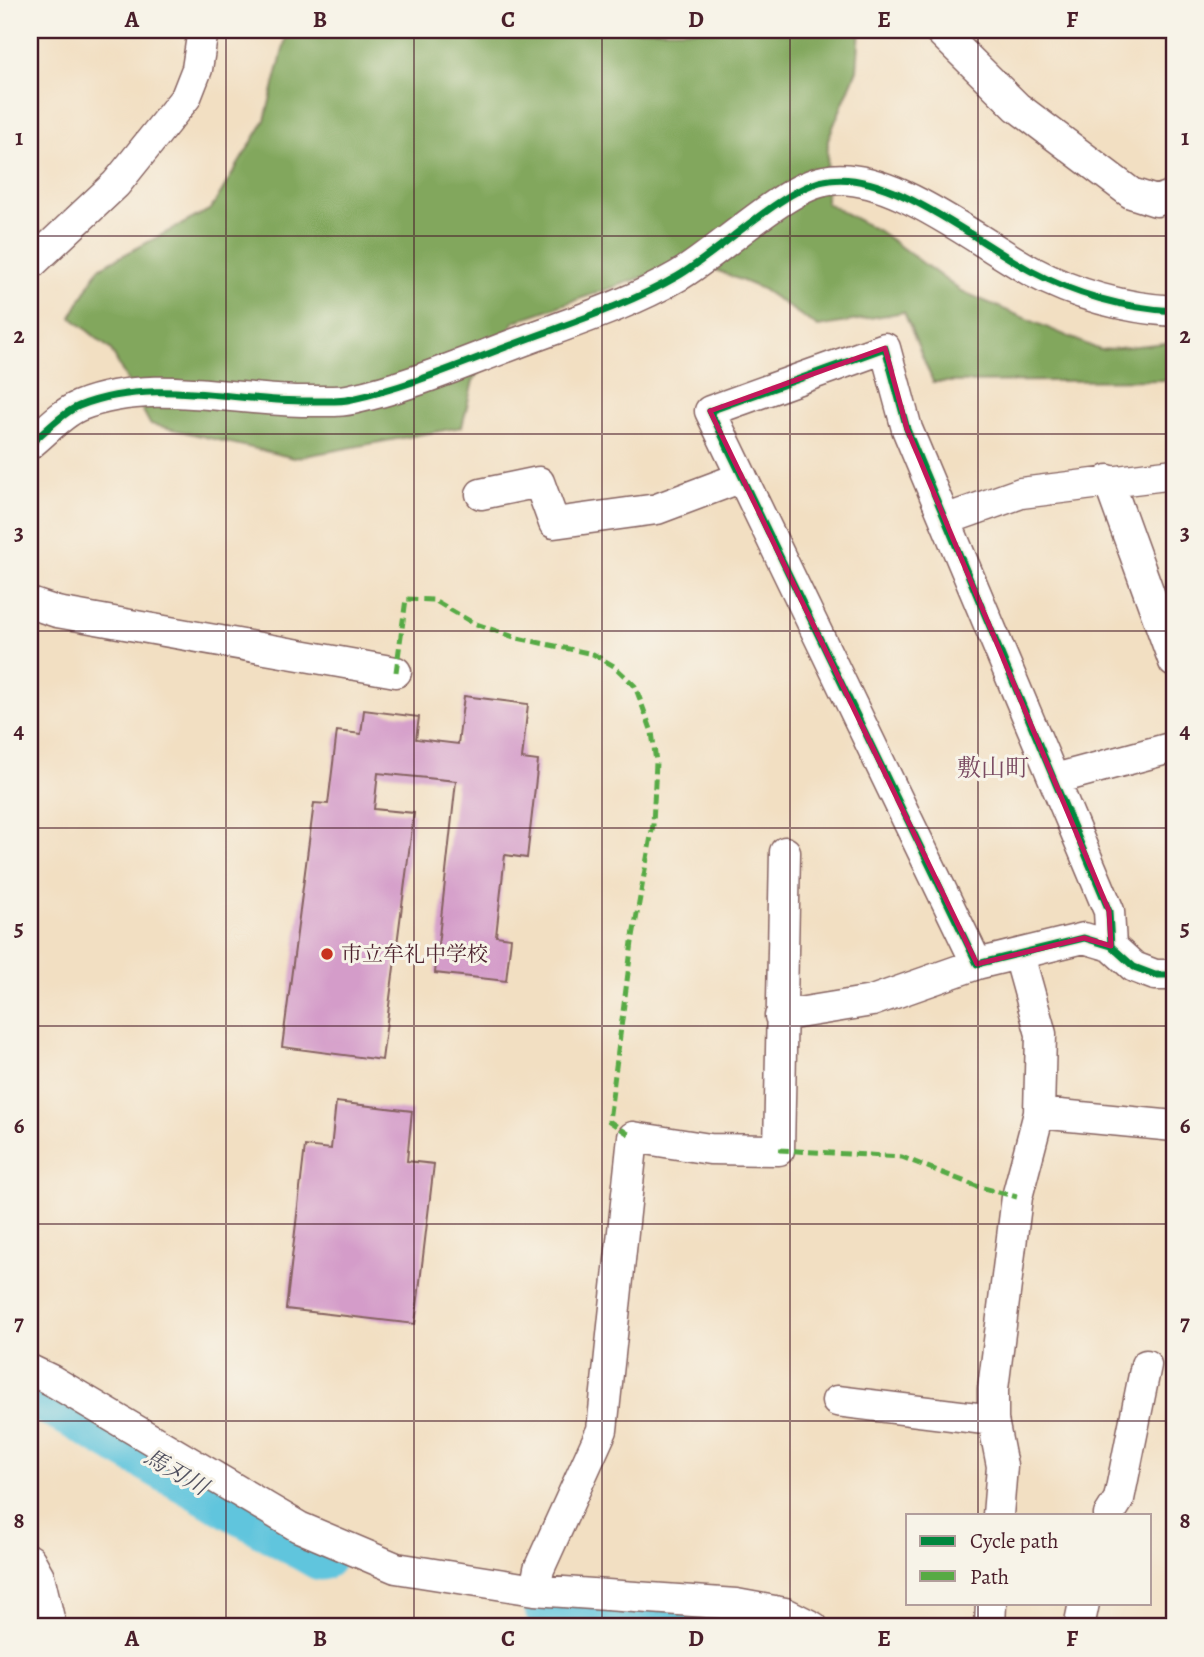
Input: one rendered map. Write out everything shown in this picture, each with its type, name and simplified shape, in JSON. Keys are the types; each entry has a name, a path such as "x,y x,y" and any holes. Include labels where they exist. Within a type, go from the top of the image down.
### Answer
{"street":[{"path":"30,265 116,184 186,97 197,69 203,30"},
{"path":"939,30 1017,107 1131,193 1156,201 1174,195"},
{"path":"30,444 77,407 123,394 157,391 295,402 348,400 400,386 610,308 678,276 788,198 824,181 872,182 914,202 1032,272 1082,294 1140,309 1174,311"},
{"path":"977,964 710,411 885,348 907,429 1109,911 1111,946"},
{"path":"945,520 1021,493 1108,480 1174,474"},
{"path":"481,494 539,482 554,523 657,509 742,477"},
{"path":"1108,480 1172,651"},
{"path":"30,603 57,612 396,673"},
{"path":"1055,779 1174,747"},
{"path":"535,1590 539,1569 603,1430 633,1137 710,1149 779,1150 785,852"},
{"path":"780,1016 872,1001 977,964 1084,938 1111,946 1133,967 1155,975 1174,975"},
{"path":"998,1514 1002,1466 993,1420 993,1389 1017,1197 1039,1114 1041,1034 1019,955"},
{"path":"1039,1114 1174,1126"},
{"path":"1110,1514 1119,1499 1146,1365"},
{"path":"30,1370 299,1527 396,1568 535,1590 736,1604 785,1613 813,1627"},
{"path":"837,1401 993,1420"},
{"path":"30,1560 39,1576 51,1627"},
{"path":"989,1627 991,1604"},
{"path":"1079,1627 1084,1604"}],"highlighted area":[{"path":"885,348 907,429 1109,911 1111,946 1084,938 977,964 710,411"}],"green space":[{"path":"288,30 860,30 857,70 828,139 826,203 879,231 961,291 1100,350 1174,342 1174,380 933,382 904,312 818,327 762,289 692,260 515,321 473,381 462,427 294,458 150,424 111,350 71,317 99,268 211,209 265,120"}],"building":[{"path":"464,696 528,704 522,759 538,761 527,858 505,855 496,936 511,938 506,981 435,973 456,781 378,773 374,809 414,813 382,1060 282,1047 314,803 328,804 337,731 361,734 364,710 419,717 416,739 458,744"},
{"path":"336,1102 412,1111 407,1161 434,1164 415,1324 286,1309 305,1146 331,1149"}],"waterway":[{"name":"馬刃川","path":"30,1393 59,1405 321,1555"},
{"name":"馬刃川","path":"550,1609 739,1618"}],"marked path":[{"path":"396,672 406,599 434,600 473,623 517,638 593,654 614,666 635,686 652,732 656,762 653,825 632,942 609,1121 633,1137"},
{"path":"779,1150 902,1157 976,1186 1017,1197"}],"cycle path":[{"path":"30,444 73,409 108,397 166,392 285,401 338,401 415,381 639,296 694,266 789,196 807,186 824,181 849,180 875,185 903,196 1031,271 1065,287 1137,307 1174,311"},
{"path":"1111,946 1109,911 907,429 885,348 710,411 977,964 1084,938 1111,946 1134,967 1155,975 1174,975"}],"place":[{"name":"市立牟礼中学校","path":"327,954"}],"district":[{"name":"敷山町","path":"993,768"}]}
